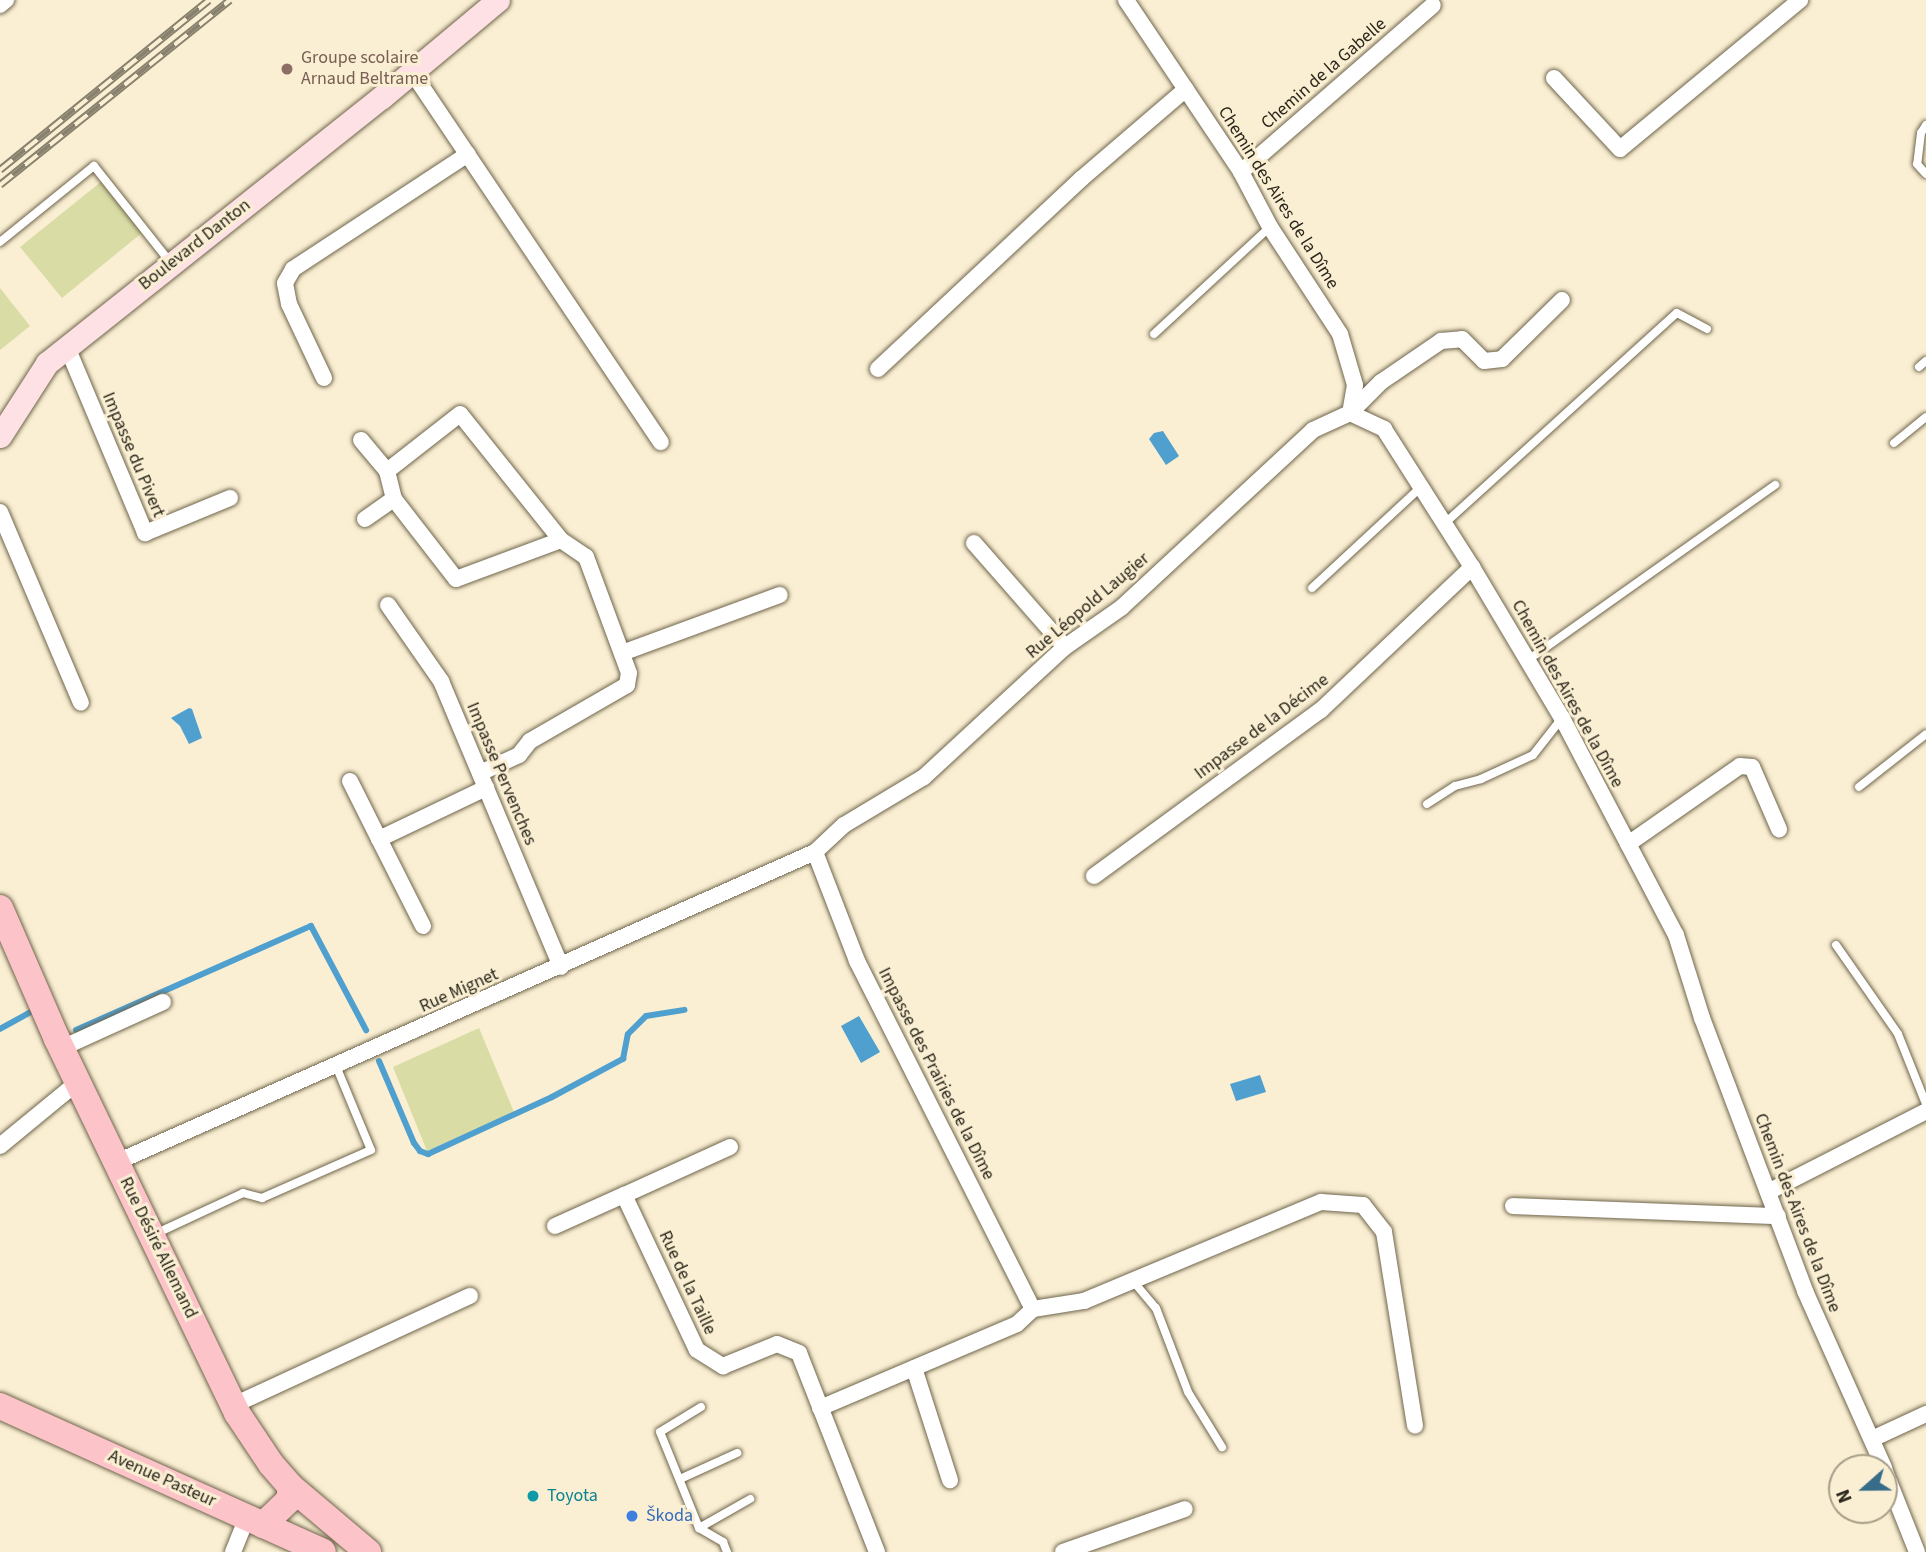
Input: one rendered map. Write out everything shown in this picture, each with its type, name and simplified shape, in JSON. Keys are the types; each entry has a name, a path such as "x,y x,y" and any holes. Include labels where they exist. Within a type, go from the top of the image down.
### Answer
{"main road":[{"name":"Boulevard Danton","path":"0,436 47,363 412,72 498,0"},
{"name":"Rue Désiré Allemand","path":"0,908 78,1082 234,1405 271,1464 291,1487 368,1552"},
{"name":"Avenue Pasteur","path":"0,1406 322,1552"},
{"path":"255,1521 289,1500 291,1487"}],"street":[{"path":"0,5 6,0"},
{"name":"Chemin des Aires de la Dîme","path":"1126,0 1241,172 1270,227 1340,334 1355,385 1350,413 1384,429 1472,567 1562,718 1676,935 1702,1018 1805,1292 1878,1454"},
{"path":"1554,78 1620,149 1800,0"},
{"name":"Chemin de la Gabelle","path":"1241,172 1433,5"},
{"path":"412,72 661,442"},
{"path":"878,369 1081,179 1186,89"},
{"path":"324,378 289,304 285,283 293,269 468,153"},
{"path":"1350,413 1381,382 1441,341 1462,340 1484,361 1502,359 1562,300"},
{"name":"Impasse du Pivert","path":"67,347 145,533 230,498"},
{"name":"Rue Léopold Laugier","path":"816,852 844,825 924,777 1065,647 1121,608 1313,430 1350,413"},
{"path":"379,839 483,781 519,755 530,741 627,685 629,673 586,557 561,540 460,414 387,471"},
{"path":"361,440 387,471 394,499 456,579 561,540"},
{"path":"365,519 394,499"},
{"path":"0,512 81,703"},
{"path":"974,544 1065,647"},
{"name":"Impasse de la Décime","path":"1094,876 1321,710 1472,567"},
{"path":"622,653 780,596"},
{"name":"Impasse Pervenches","path":"388,605 441,681 561,967"},
{"path":"1628,844 1740,766 1752,767 1779,829"},
{"path":"350,781 423,926"},
{"name":"Rue Mignet","path":"117,1162 816,852"},
{"name":"Impasse des Prairies de la Dîme","path":"816,852 858,961 1033,1310"},
{"path":"62,1048 163,1002"},
{"path":"0,1146 78,1082"},
{"path":"1768,1192 1926,1111"},
{"path":"555,1226 730,1147"},
{"name":"Rue de la Taille","path":"624,1195 697,1350 723,1366 777,1344 799,1353 877,1552"},
{"path":"820,1408 1017,1324 1033,1310 1084,1301 1321,1202 1363,1205 1384,1232 1415,1426"},
{"path":"1513,1206 1778,1216"},
{"path":"234,1405 470,1296"},
{"path":"914,1368 950,1480"},
{"path":"1872,1438 1926,1415"},
{"name":"Chemin des Aires de la Dîme","path":"1898,1504 1917,1552"},
{"path":"1063,1552 1089,1548 1185,1509"},
{"path":"233,1552 255,1521"}],"lane":[{"path":"1926,125 1921,132 1917,164 1926,174"},
{"path":"0,242 94,166 172,263"},
{"path":"1154,334 1270,227"},
{"path":"1444,524 1677,313 1707,328"},
{"path":"1894,443 1926,416"},
{"path":"1528,660 1775,485"},
{"path":"1312,588 1420,487"},
{"path":"1427,804 1455,786 1481,779 1533,755 1562,718"},
{"path":"1859,788 1926,734"},
{"path":"1836,946 1898,1034 1926,1104"},
{"path":"152,1235 243,1194 262,1198 372,1150 336,1066"},
{"path":"1132,1280 1156,1308 1188,1392 1222,1447"},
{"path":"701,1407 660,1432 699,1528 723,1542 727,1552"},
{"path":"680,1479 737,1453"},
{"path":"699,1528 750,1499"}],"green space":[{"path":"102,181 143,232 62,298 20,247"},
{"path":"0,288 30,326 0,350"},
{"path":"479,1028 514,1112 427,1151 393,1067"}],"water":[{"path":"1163,431 1179,456 1166,465 1149,439 1154,433"},
{"path":"189,708 192,709 202,738 189,744 180,726 171,718"},
{"path":"859,1016 880,1052 861,1063 841,1026"},
{"path":"1260,1075 1266,1092 1236,1101 1230,1084"}],"waterway":[{"path":"76,1030 311,926 366,1030"},
{"path":"379,1061 414,1143 420,1151 428,1154 552,1097 623,1059 628,1034 646,1016 685,1010"},
{"path":"0,1029 32,1011"}],"railway":[{"path":"0,170 209,0"},
{"path":"0,185 230,0"}],"place":[{"name":"Groupe scolaire Arnaud Beltrame","path":"287,69"},
{"name":"Toyota","path":"533,1496"},
{"name":"Škoda","path":"632,1516"}]}
